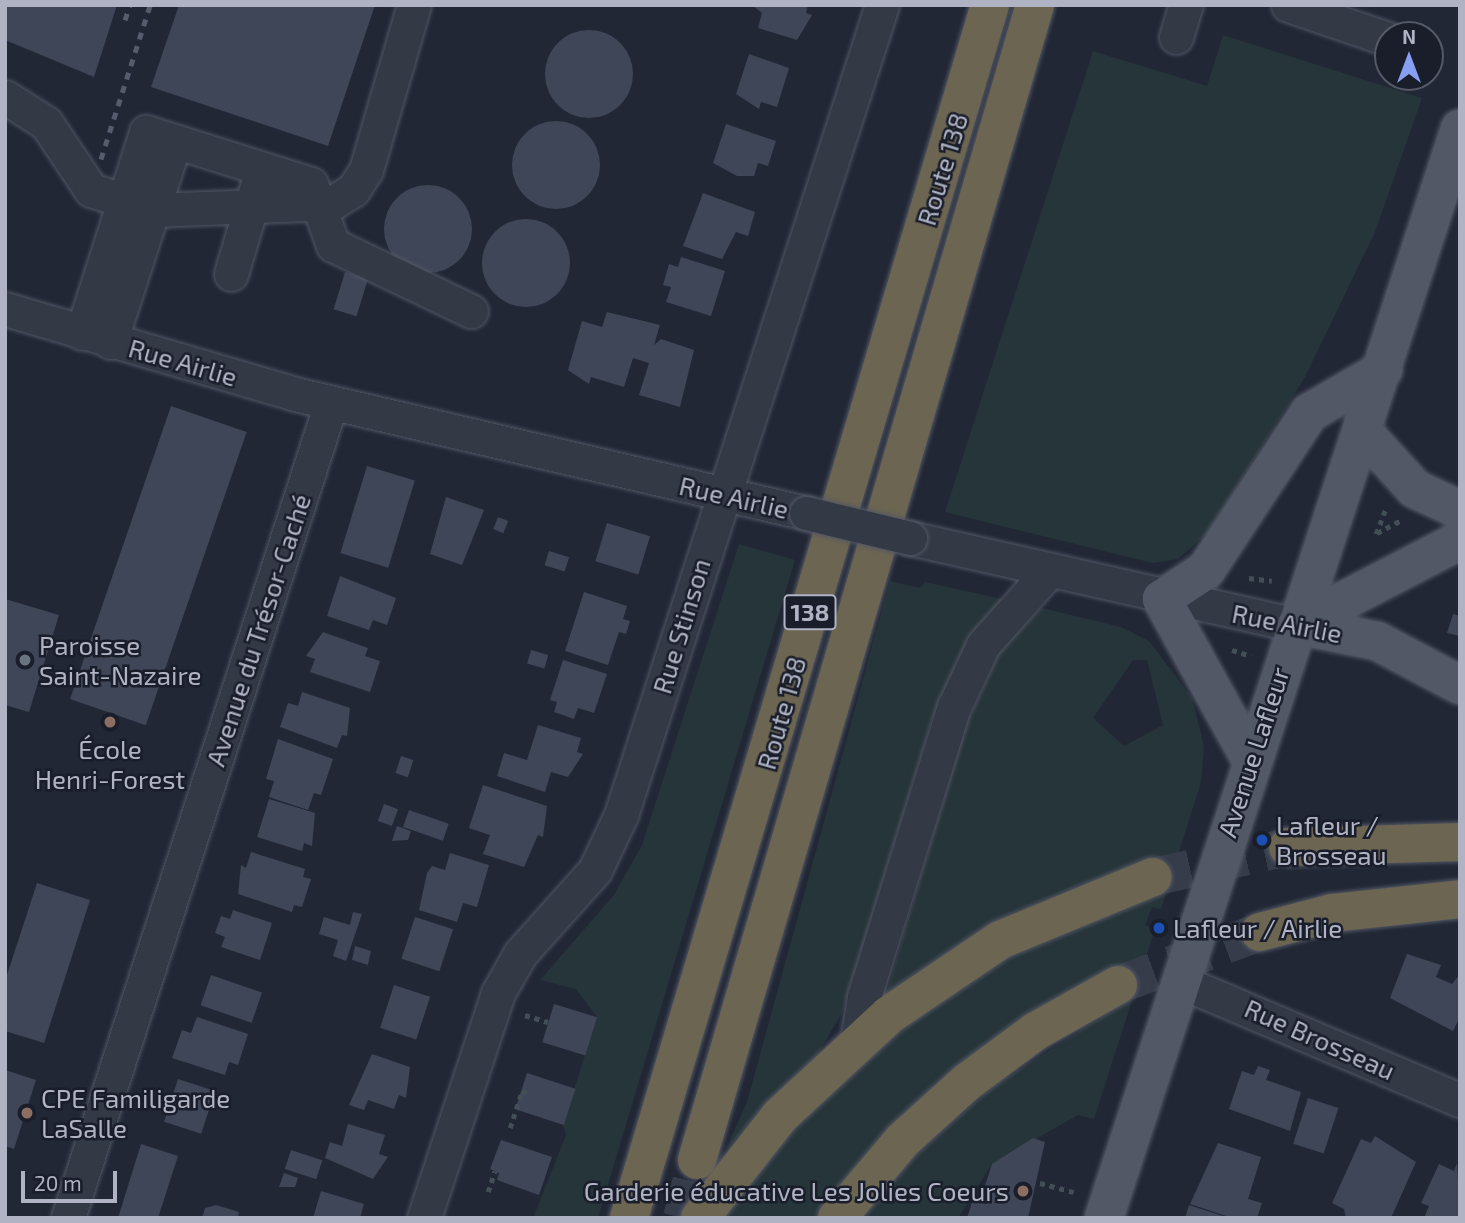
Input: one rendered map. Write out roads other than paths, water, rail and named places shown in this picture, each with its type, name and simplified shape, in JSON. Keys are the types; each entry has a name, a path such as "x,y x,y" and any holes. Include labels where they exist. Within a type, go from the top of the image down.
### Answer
{"highway":[{"name":"Route 138","path":"629,1218 990,5"},
{"name":"Route 138","path":"697,1160 1035,5"},
{"path":"1288,847 1460,842"},
{"path":"700,1218 780,1116 857,1041 1000,940 1153,877"},
{"path":"1260,932 1332,913 1460,900"},
{"path":"837,1218 903,1140 967,1082 1036,1031 1118,985"}],"main road":[{"name":"Avenue Lafleur","path":"1104,1218 1250,758 1363,432 1460,129"},
{"path":"1250,758 1163,599 1206,570 1309,413 1383,370"},
{"path":"1363,432 1415,489 1460,510"},
{"path":"1297,625 1460,540"},
{"name":"Rue Airlie","path":"1297,625 1377,641 1460,685"}],"street":[{"path":"5,97 46,123 83,184 139,206 251,206 317,204 341,200 361,180 414,5"},
{"name":"Rue Stinson","path":"424,1218 498,993 520,954 587,880 613,837 882,5"},
{"path":"1176,37 1186,5"},
{"path":"1288,5 1374,34"},
{"path":"96,338 161,137 311,184 333,245 471,311"},
{"path":"231,274 263,168"},
{"name":"Rue Airlie","path":"5,309 96,338 331,402 1163,599 1297,625"},
{"name":"Avenue du Trésor-Caché","path":"68,1218 331,402"},
{"path":"857,1041 864,997 954,707 983,645 1049,571"},
{"name":"Rue Brosseau","path":"1179,981 1460,1100"}],"tunnel":[{"path":"1153,877 1288,847"},
{"path":"1118,985 1260,932"},
{"path":"682,1218 697,1160"}],"railway":[{"path":"125,20 130,5"},
{"path":"101,159 150,5"}],"place":[{"name":"Paroisse Saint-Nazaire","path":"25,660"},
{"name":"École Henri-Forest","path":"110,722"},
{"name":"Lafleur / Brosseau","path":"1262,840"},
{"name":"Lafleur / Airlie","path":"1159,928"},
{"name":"CPE Familigarde LaSalle","path":"27,1113"},
{"name":"Garderie éducative Les Jolies Coeurs","path":"1023,1191"}]}
